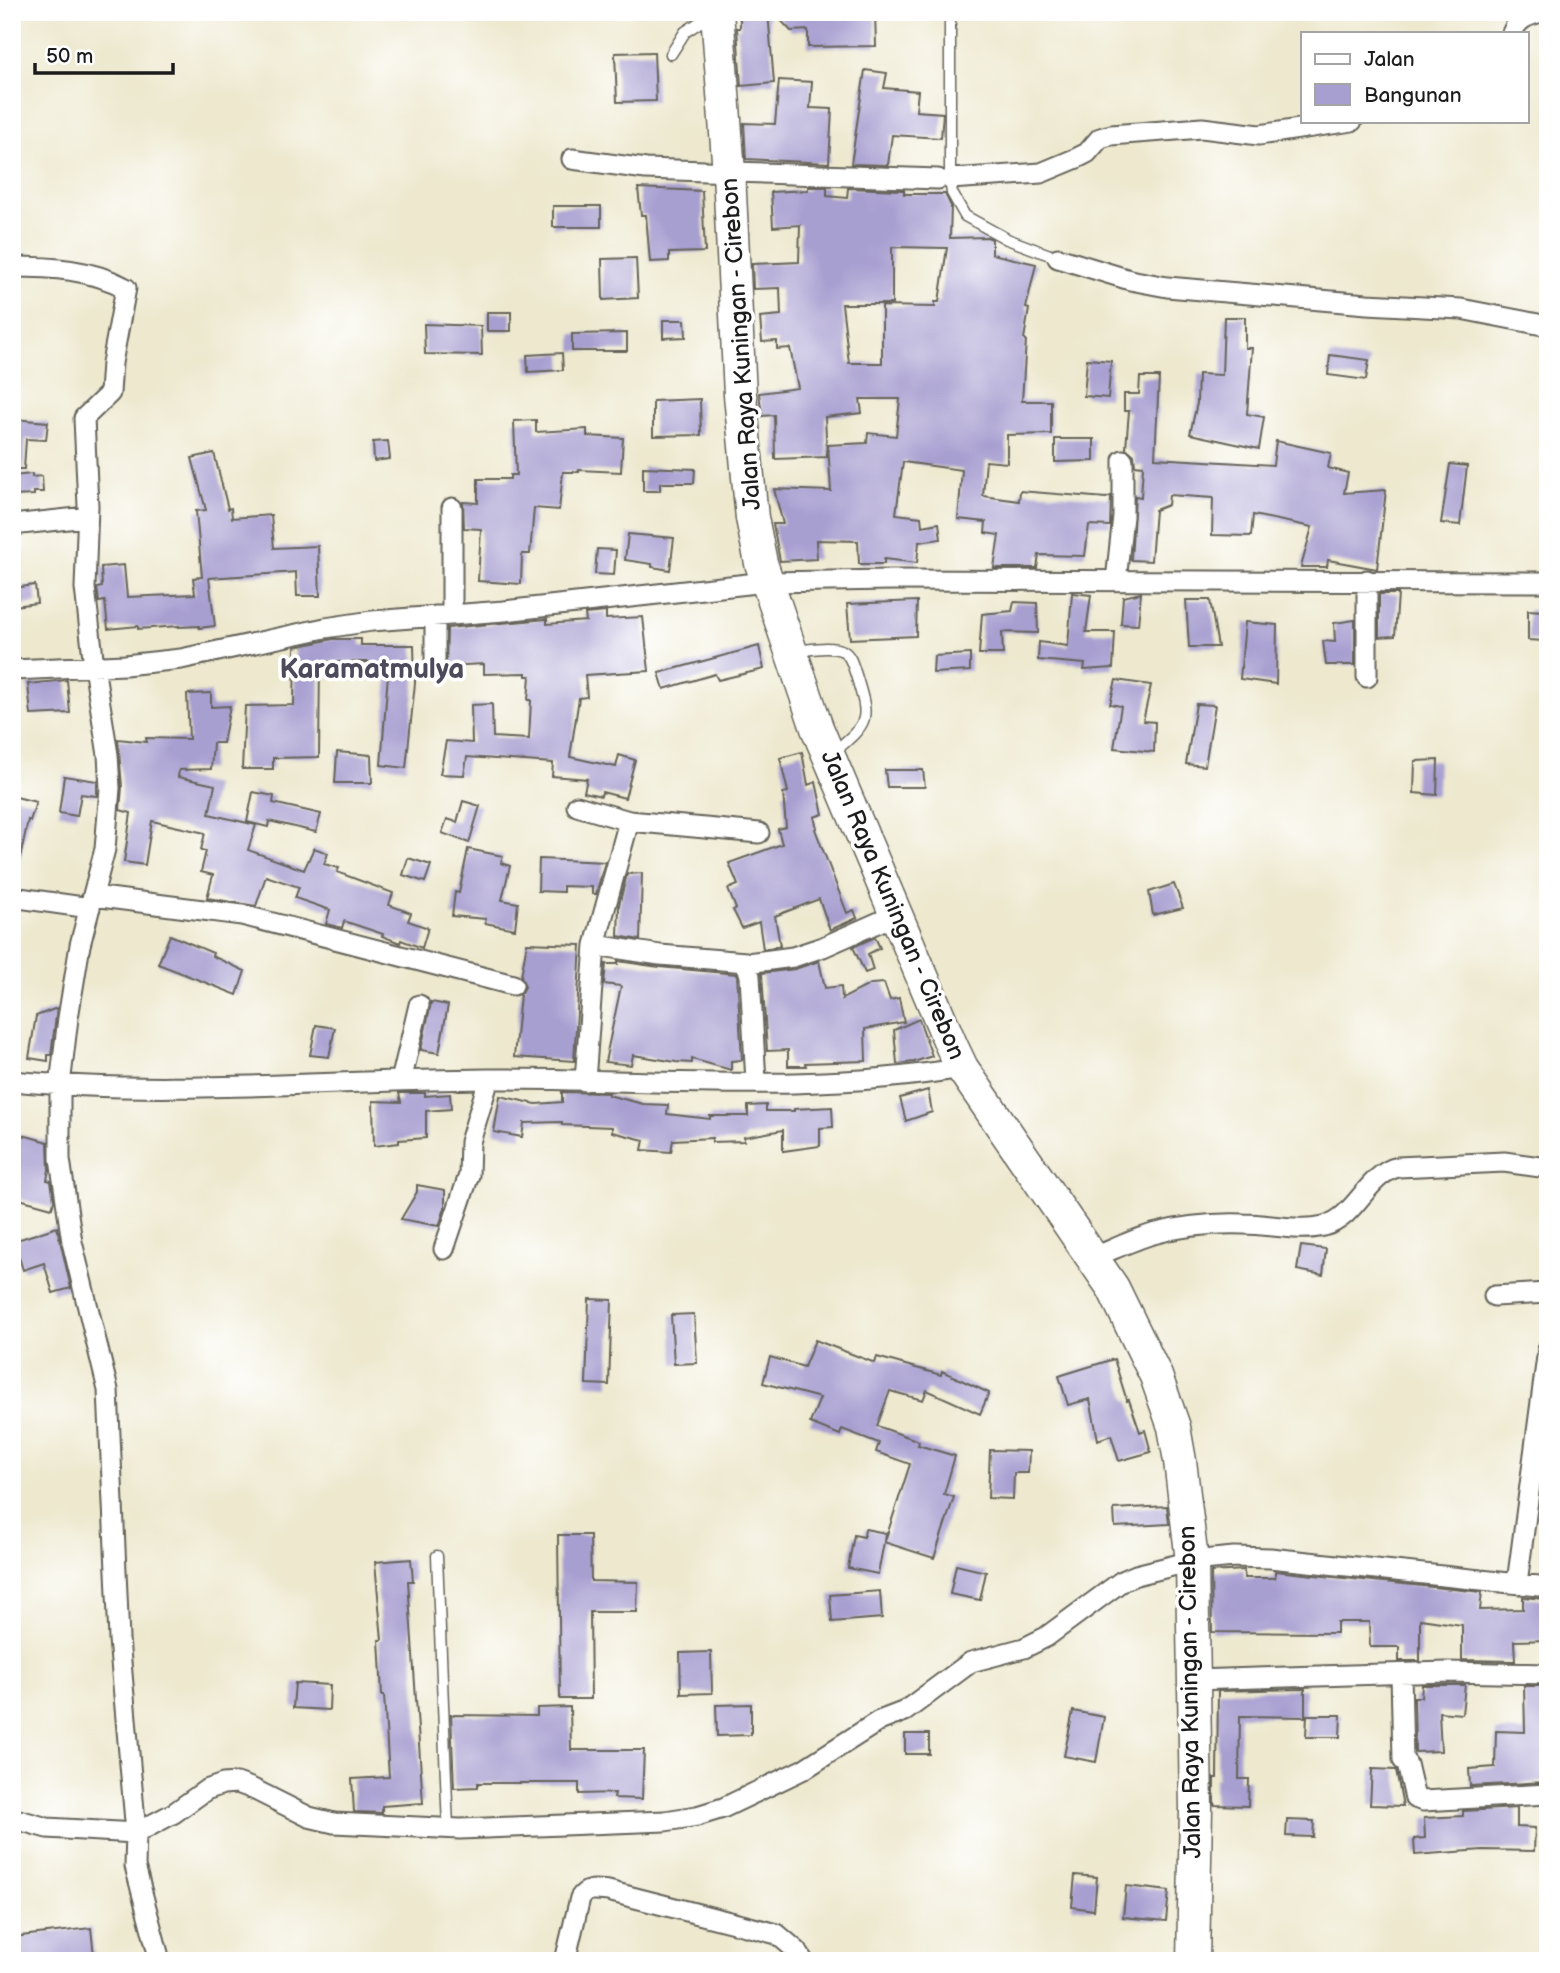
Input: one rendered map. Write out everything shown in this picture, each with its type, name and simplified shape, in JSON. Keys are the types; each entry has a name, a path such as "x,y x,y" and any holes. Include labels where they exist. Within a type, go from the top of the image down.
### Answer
{"highway":[{"name":"Jalan Raya Kuningan - Cirebon","path":"716,12 729,173 741,407 752,518 766,582 829,756 962,1068 1113,1288 1156,1376 1174,1427 1181,1461 1192,1561 1196,1809 1194,1961"}],"street":[{"path":"1512,32 1522,18 1541,12"},
{"path":"572,159 646,169 729,173 944,179 1022,176 1041,173 1077,158 1087,153 1100,138 1111,135 1202,128 1250,135 1345,122"},
{"path":"1058,258 1130,280 1167,287 1461,309 1548,326"},
{"path":"12,267 65,269 109,279 126,288 111,363 110,393 84,418 87,517 85,588 108,755 110,788 105,849 80,945 68,1018 60,1085 60,1159 66,1207 108,1390 118,1639 135,1833 135,1866 160,1961"},
{"path":"1116,581 1123,516 1123,460"},
{"path":"435,660 443,615 452,508"},
{"path":"12,525 87,517"},
{"path":"1367,580 1367,677"},
{"path":"12,670 181,659 325,628 372,621 504,611 766,582 1548,582"},
{"path":"577,806 629,821 759,833"},
{"path":"585,1081 595,945 629,821"},
{"path":"12,897 242,915 513,985"},
{"path":"595,945 695,959 744,960 747,963 801,954 895,915"},
{"path":"747,963 756,1082"},
{"path":"401,1081 419,1005"},
{"path":"12,1081 156,1087 489,1079 756,1082 855,1080 920,1075 962,1068"},
{"path":"444,1250 469,1166 470,1142 489,1079"},
{"path":"1092,1258 1152,1234 1206,1224 1245,1223 1313,1228 1325,1225 1339,1220 1351,1210 1383,1172 1398,1167 1504,1162 1548,1168"},
{"path":"1494,1296 1548,1293"},
{"path":"1517,1583 1548,1349"},
{"path":"12,1818 47,1828 135,1833 174,1813 206,1790 230,1783 243,1784 309,1817 334,1823 448,1828 665,1821 697,1816 723,1808 804,1769 879,1721 905,1711 971,1662 1024,1648 1046,1637 1122,1581 1157,1568 1234,1557 1270,1558 1548,1587"},
{"path":"1194,1680 1447,1672 1548,1674"},
{"path":"1401,1674 1403,1760 1407,1765 1415,1798 1423,1801 1548,1794"},
{"path":"565,1961 580,1898 592,1889 777,1934 797,1951 803,1961"}],"lane":[{"path":"671,54 685,32 716,12"},
{"path":"950,12 944,179 965,216 1007,239 1058,258"},
{"path":"790,651 828,648 841,650 848,654 852,664 866,704 866,714 857,733 829,756"},
{"path":"437,1556 448,1828"}],"building":[{"path":"740,12 768,12 774,83 741,86 737,28 740,28"},
{"path":"773,12 875,12 876,46 808,47 808,30 791,31"},
{"path":"654,52 656,101 617,102 615,53"},
{"path":"865,70 887,73 884,88 918,91 916,111 943,113 941,138 892,135 888,165 851,164"},
{"path":"779,80 812,82 810,108 832,109 829,163 746,159 744,123 775,124"},
{"path":"808,187 827,187 827,196 847,198 848,188 904,190 904,194 945,194 951,206 950,238 987,237 992,239 992,254 1036,264 1026,308 1029,309 1024,339 1022,401 1051,401 1051,434 1007,435 1007,463 986,461 983,496 1019,501 1020,491 1106,498 1111,496 1110,526 1089,525 1085,556 1039,555 1037,568 994,568 999,535 985,533 986,522 958,519 962,470 903,462 896,514 921,517 922,526 939,523 941,539 919,542 917,563 884,559 884,564 859,564 858,541 816,540 817,559 780,561 773,524 783,524 774,489 831,491 828,445 867,443 868,433 896,436 900,399 860,399 862,413 825,417 827,457 775,459 774,415 762,416 759,393 798,388 790,348 777,349 777,341 762,342 760,317 781,315 780,288 753,289 752,264 799,262 800,225 773,227 771,192 808,190","holes":["892,247 947,248 939,302 935,302 935,307 882,306 882,363 849,363 842,304 892,304"]},
{"path":"638,188 702,191 705,252 669,253 669,261 650,262 646,215 641,215"},
{"path":"553,206 601,206 601,227 553,227"},
{"path":"636,258 638,298 603,300 602,259"},
{"path":"487,312 511,312 511,331 487,331"},
{"path":"1224,317 1245,317 1245,348 1252,348 1247,414 1264,417 1259,449 1190,434 1197,403 1198,374 1222,375"},
{"path":"663,320 685,320 686,337 663,338"},
{"path":"424,324 481,326 482,355 425,354"},
{"path":"627,333 627,351 572,351 572,334"},
{"path":"562,353 563,370 528,372 527,355"},
{"path":"1330,355 1369,360 1366,380 1328,375"},
{"path":"1087,359 1111,361 1108,398 1084,396"},
{"path":"1140,377 1159,377 1155,458 1273,465 1276,441 1331,453 1328,468 1348,473 1344,493 1386,490 1377,569 1328,560 1327,567 1301,567 1312,527 1253,515 1251,536 1212,535 1213,498 1169,495 1168,505 1155,510 1151,561 1131,560 1135,496 1141,497 1143,466 1135,465 1134,455 1126,448 1129,411 1124,411 1124,394 1139,394"},
{"path":"700,399 701,435 653,436 653,401"},
{"path":"12,419 48,422 46,440 26,439 24,469 12,469"},
{"path":"536,420 536,432 587,429 587,436 623,438 621,472 563,472 559,510 534,508 530,554 522,554 521,584 478,581 481,529 464,528 463,502 478,503 478,479 510,479 510,475 516,475 514,421"},
{"path":"1055,439 1094,439 1094,461 1055,462"},
{"path":"388,441 390,459 374,461 373,442"},
{"path":"214,453 232,518 271,515 274,548 318,546 320,596 297,596 296,572 209,578 215,626 138,629 138,626 108,629 105,601 99,602 97,588 102,587 101,567 124,565 127,597 195,594 193,578 202,577 196,511 206,510 192,458"},
{"path":"1450,464 1467,466 1460,525 1441,523"},
{"path":"643,467 695,469 694,483 660,483 660,491 643,491"},
{"path":"32,474 32,477 42,476 43,492 12,496 12,476"},
{"path":"628,534 674,538 670,570 625,560"},
{"path":"597,549 616,550 614,575 595,574"},
{"path":"35,585 37,603 14,606 13,588"},
{"path":"1072,593 1091,595 1086,632 1115,632 1113,668 1084,670 1085,664 1038,660 1039,642 1068,646"},
{"path":"1141,593 1138,625 1121,624 1123,597"},
{"path":"1379,594 1398,594 1395,636 1379,637"},
{"path":"1186,600 1210,600 1218,647 1189,647"},
{"path":"917,601 916,636 850,639 847,604"},
{"path":"1014,602 1037,603 1038,633 1002,632 1003,654 979,654 982,614 1012,611"},
{"path":"1528,610 1543,611 1544,641 1528,640"},
{"path":"606,612 606,619 643,617 649,671 585,675 587,697 579,698 570,757 616,767 619,755 635,760 625,798 602,792 601,796 584,792 587,779 552,776 553,763 467,757 464,775 440,774 446,741 472,743 471,705 492,704 493,737 529,739 531,700 528,700 530,676 526,676 526,673 484,674 484,664 446,666 447,628 547,619 547,624 586,621 585,614"},
{"path":"1355,620 1355,665 1326,665 1323,641 1335,642 1334,623"},
{"path":"1245,622 1277,625 1276,684 1240,679"},
{"path":"333,639 361,639 361,645 414,645 415,683 406,768 381,765 388,674 369,675 369,662 320,662 319,757 273,758 273,769 242,769 245,706 294,705 295,647"},
{"path":"759,646 764,669 718,680 715,674 664,689 659,673"},
{"path":"970,654 970,671 933,673 934,656"},
{"path":"67,680 70,713 31,715 28,684"},
{"path":"1116,680 1151,685 1143,721 1155,722 1154,752 1114,748 1121,706 1110,704"},
{"path":"211,693 211,707 230,706 223,743 213,743 211,769 179,770 178,777 215,785 209,814 256,825 248,850 304,870 314,848 328,853 324,864 339,868 337,872 393,893 389,905 411,913 408,921 428,928 422,948 401,940 400,943 382,936 383,934 344,921 342,928 326,924 330,910 295,898 299,887 266,876 256,906 207,898 213,875 201,872 206,851 201,850 205,833 152,821 145,865 124,862 131,813 120,810 122,787 118,739 147,742 146,738 189,739 187,694"},
{"path":"1196,704 1215,705 1205,766 1186,764"},
{"path":"337,752 371,755 372,783 335,783"},
{"path":"802,752 808,785 816,782 823,814 814,817 815,829 847,913 854,910 857,918 830,930 819,899 775,916 780,946 763,949 759,922 742,928 733,910 736,909 728,889 738,885 729,863 782,844 778,829 786,827 783,793 788,792 780,758"},
{"path":"1438,760 1437,795 1414,793 1415,761"},
{"path":"885,770 923,770 925,787 887,787"},
{"path":"64,776 97,781 97,796 81,794 77,816 59,813"},
{"path":"253,792 274,796 273,803 321,814 316,832 269,821 268,827 247,822"},
{"path":"12,796 36,802 30,821 28,820 19,863 12,862"},
{"path":"463,801 480,806 469,843 442,833 447,819 457,822"},
{"path":"468,849 503,856 501,863 510,866 502,900 518,903 515,929 485,923 486,919 452,916 455,892 459,893"},
{"path":"408,858 431,865 425,882 403,875"},
{"path":"539,859 605,862 596,894 592,894 592,887 563,886 563,892 538,891"},
{"path":"642,873 640,940 618,936 619,905 627,874"},
{"path":"1174,884 1183,908 1153,915 1149,892"},
{"path":"170,935 213,953 212,956 245,971 237,995 158,964"},
{"path":"875,937 880,948 868,954 873,970 865,973 853,947"},
{"path":"527,943 581,945 574,1061 514,1057 520,995 525,987 521,976"},
{"path":"618,961 737,974 742,1060 731,1061 731,1070 692,1059 692,1063 676,1062 633,1055 631,1065 605,1062 621,986 604,984 606,964 618,964"},
{"path":"819,961 825,988 841,986 842,999 871,984 884,983 890,1000 899,998 904,1022 865,1029 866,1061 788,1066 788,1050 767,1051 762,973 795,969"},
{"path":"431,1002 448,1005 439,1053 421,1050"},
{"path":"57,1008 48,1061 29,1058 36,1016"},
{"path":"919,1019 932,1056 897,1064 894,1030"},
{"path":"316,1025 335,1028 329,1057 310,1055"},
{"path":"928,1090 932,1112 906,1121 900,1098"},
{"path":"562,1092 609,1093 608,1095 643,1104 668,1105 667,1114 710,1119 710,1116 748,1116 748,1106 766,1105 766,1111 832,1107 833,1127 820,1128 820,1146 783,1151 783,1130 744,1137 744,1141 712,1142 712,1138 673,1140 671,1152 642,1150 644,1140 612,1132 612,1127 562,1125 562,1122 524,1123 522,1137 494,1132 500,1096 536,1104 562,1102"},
{"path":"399,1093 425,1093 425,1096 450,1094 451,1109 426,1111 426,1138 399,1140 399,1143 374,1146 373,1101 401,1102"},
{"path":"12,1132 48,1142 47,1180 51,1181 54,1201 52,1208 12,1197"},
{"path":"417,1185 445,1190 445,1208 439,1226 401,1219 417,1192"},
{"path":"57,1227 71,1288 53,1293 44,1263 23,1270 14,1241"},
{"path":"1301,1246 1326,1249 1323,1275 1297,1270"},
{"path":"589,1299 612,1300 609,1385 586,1384"},
{"path":"694,1314 697,1363 674,1364 671,1315"},
{"path":"815,1340 875,1363 877,1357 941,1375 942,1371 989,1393 980,1414 927,1390 923,1400 890,1391 877,1426 919,1441 918,1445 955,1456 944,1494 954,1497 934,1558 884,1542 878,1574 848,1568 854,1535 864,1537 865,1529 886,1533 885,1541 910,1464 876,1452 879,1443 842,1429 840,1435 810,1423 820,1398 763,1383 770,1357 804,1367"},
{"path":"1114,1359 1127,1401 1129,1400 1140,1432 1145,1430 1151,1452 1119,1461 1111,1435 1098,1440 1090,1399 1068,1405 1059,1376"},
{"path":"990,1450 1029,1451 1028,1473 1014,1473 1013,1499 988,1498"},
{"path":"1167,1506 1169,1524 1115,1527 1114,1509"},
{"path":"558,1535 590,1535 591,1581 638,1582 637,1612 590,1612 591,1699 560,1699"},
{"path":"411,1559 413,1581 408,1581 423,1803 382,1806 382,1813 354,1812 352,1779 389,1777 375,1562"},
{"path":"956,1565 986,1572 980,1600 950,1594"},
{"path":"1244,1570 1244,1578 1275,1578 1275,1571 1482,1592 1480,1610 1523,1609 1523,1597 1544,1599 1547,1640 1514,1641 1515,1661 1462,1660 1462,1625 1420,1619 1420,1661 1399,1661 1399,1647 1370,1647 1369,1622 1337,1622 1337,1633 1212,1632 1211,1572"},
{"path":"880,1591 882,1618 832,1622 830,1595"},
{"path":"711,1652 712,1693 681,1694 680,1653"},
{"path":"295,1683 330,1685 329,1710 293,1708"},
{"path":"1422,1685 1465,1685 1462,1714 1439,1712 1441,1751 1415,1752 1414,1697 1421,1697"},
{"path":"1524,1686 1548,1686 1547,1782 1470,1786 1469,1769 1495,1767 1496,1731 1525,1732"},
{"path":"1305,1689 1305,1717 1240,1716 1239,1779 1249,1779 1248,1806 1214,1805 1218,1691"},
{"path":"751,1704 751,1735 717,1736 716,1705"},
{"path":"570,1707 571,1750 644,1750 642,1799 614,1798 615,1793 579,1794 579,1783 478,1783 478,1787 454,1788 451,1715 537,1716 537,1708"},
{"path":"1073,1711 1104,1717 1096,1762 1064,1756"},
{"path":"1307,1715 1341,1715 1340,1737 1306,1737"},
{"path":"905,1734 929,1734 929,1754 905,1754"},
{"path":"1372,1769 1396,1770 1403,1806 1370,1805"},
{"path":"1517,1808 1517,1827 1535,1828 1534,1851 1483,1850 1415,1855 1414,1839 1425,1838 1424,1818 1463,1816 1463,1811"},
{"path":"1287,1820 1314,1821 1313,1837 1286,1836"},
{"path":"1075,1875 1097,1877 1094,1910 1072,1907"},
{"path":"1126,1886 1169,1891 1166,1921 1123,1917"},
{"path":"91,1928 94,1956 55,1961 12,1961 12,1937"}],"district":[{"name":"Karamatmulya","path":"372,669"}]}
